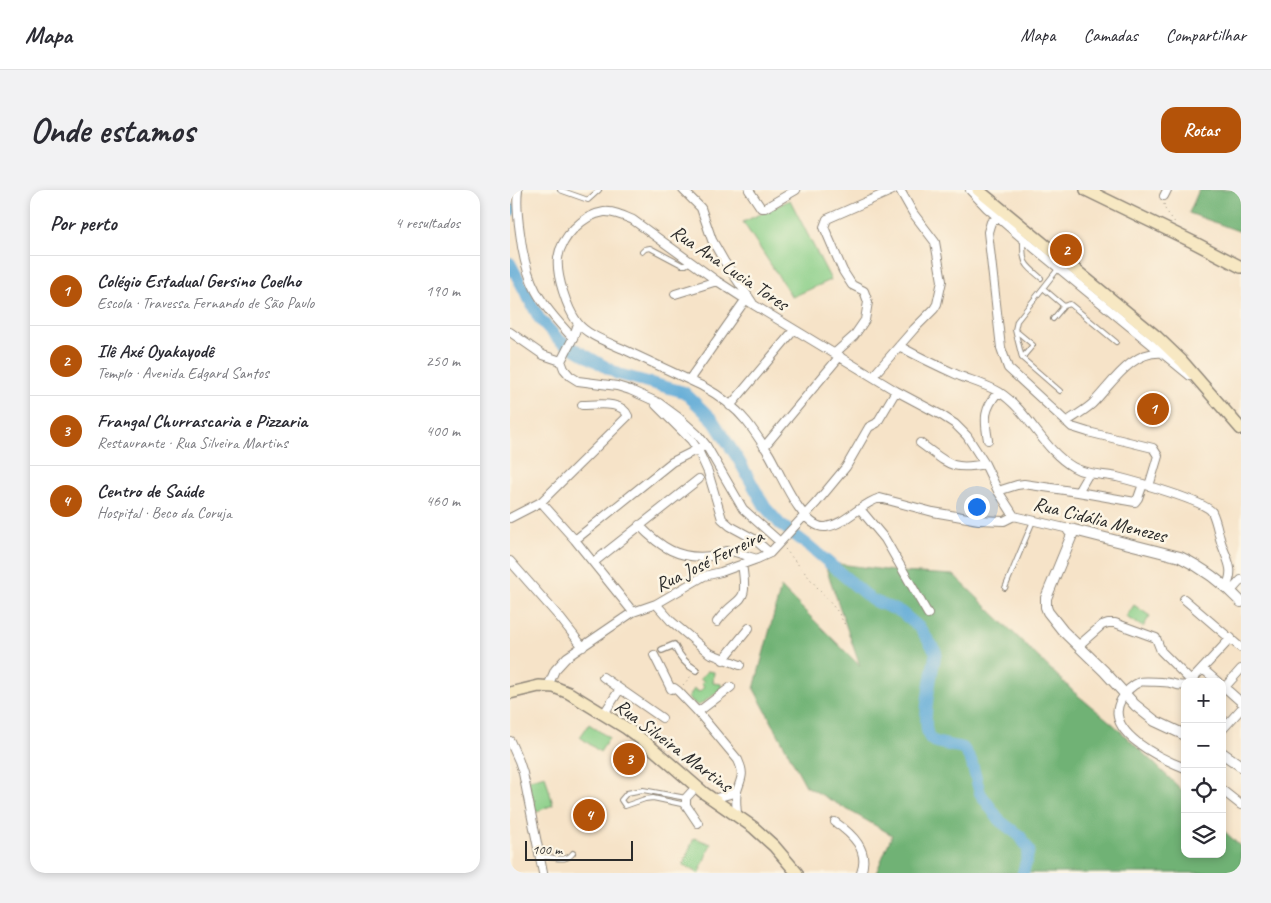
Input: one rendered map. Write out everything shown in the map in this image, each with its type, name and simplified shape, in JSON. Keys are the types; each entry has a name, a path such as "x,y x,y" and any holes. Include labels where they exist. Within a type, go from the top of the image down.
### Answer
{"main road":[{"path":"978,190 1157,337 1182,361 1230,414 1241,429"},
{"path":"1086,190 1178,234 1240,267"},
{"name":"Rua Silveira Martins","path":"510,693 530,687 548,686 569,694 603,714 645,742 712,799 737,816 774,846 797,873"}],"street":[{"path":"518,190 518,221 522,251 529,278 541,302 573,338"},
{"path":"683,190 701,208 712,240 754,305"},
{"path":"749,190 761,208 765,208 796,190"},
{"path":"764,447 865,320 868,302 864,291 852,285 843,271 824,228 826,219 893,190"},
{"path":"873,376 934,309 937,304 942,281 935,242 917,218 900,190"},
{"path":"970,190 1058,269 1200,383"},
{"name":"Rua Ana Lucia Tores","path":"578,324 560,282 558,257 565,239 591,216 605,212 619,214 633,220 717,281 754,305 838,354 896,391 942,414 955,424"},
{"path":"998,491 1024,484 1135,502 1146,485 1158,456 1154,448 1076,429 1008,368 1002,355 988,232 991,222 999,218"},
{"path":"675,294 717,281"},
{"path":"689,380 746,299"},
{"path":"561,361 578,324 599,338 718,394 746,422 764,447 805,516 814,524 824,527 833,525 877,499 884,498 934,512 979,520 1004,521 1014,516"},
{"path":"730,406 794,330"},
{"path":"510,332 534,350 561,361 564,369 578,381 617,386 650,399 687,424 706,445 742,509 780,542"},
{"path":"899,346 927,361 998,392 1023,414 1040,436 1072,467 1089,473 1117,477 1146,485 1197,502 1208,508 1214,518 1231,569 1228,589"},
{"path":"1066,422 1091,404 1133,362 1149,353 1163,354"},
{"name":"Rua José Ferreira","path":"548,686 560,664 633,612 656,604 704,576 770,553 805,516 846,466 869,427 877,423 896,391"},
{"path":"988,440 985,425 986,411 998,392"},
{"path":"650,399 691,440 698,450 708,472 722,519 730,526 754,539 770,553"},
{"path":"510,518 541,502 628,416 624,410 616,405 582,405"},
{"name":"Rua Cidália Menezes","path":"955,424 967,436 986,464 998,491 1014,516 1148,548 1180,558 1193,563 1228,589 1241,602"},
{"path":"920,443 951,465 964,468 986,464"},
{"path":"575,540 672,462 706,445"},
{"path":"1078,492 1089,473"},
{"path":"594,562 698,479"},
{"path":"541,502 594,562 633,612"},
{"path":"860,509 885,538 928,614"},
{"path":"638,525 656,542 672,552 700,557 729,551 757,559"},
{"path":"1072,530 1046,598 1048,612 1057,625 1134,705 1155,721 1181,733"},
{"path":"510,561 583,647"},
{"path":"717,622 727,609 740,600 744,594 745,583 742,564"},
{"path":"1228,589 1241,580 1231,569"},
{"path":"1184,598 1241,648"},
{"path":"656,604 671,621 709,653 740,665"},
{"path":"1078,646 1102,625 1115,623 1156,638 1161,651 1182,678"},
{"path":"724,660 749,628"},
{"path":"1193,678 1231,638"},
{"path":"662,650 674,644 682,659 696,670"},
{"path":"654,655 667,684 671,689 674,688 678,691 698,712 742,767 742,783 737,792 737,816"},
{"path":"1203,669 1214,678"},
{"path":"1226,682 1241,669"},
{"path":"603,677 662,718"},
{"path":"1181,686 1165,682 1143,681 1134,685 1125,694 1118,710 1118,718 1125,732 1158,756 1181,766"},
{"path":"698,712 731,687"},
{"path":"603,714 620,689"},
{"path":"1226,689 1241,702"},
{"path":"1226,725 1241,709"},
{"path":"510,741 523,773 544,873"},
{"path":"1226,756 1241,766"},
{"path":"696,786 686,802 698,823"},
{"path":"712,799 737,792"},
{"path":"1226,793 1241,804"},
{"path":"835,822 855,838 860,847 863,857 861,873"}],"lane":[{"path":"560,190 588,200 599,190"},
{"path":"1023,239 1024,261 1041,278"},
{"path":"642,252 645,248 650,248 682,265 690,262"},
{"path":"1058,269 1017,321 1015,330 1022,358 1060,391"},
{"path":"1043,288 1064,306"},
{"path":"1053,318 1064,306 1070,304 1116,342"},
{"path":"1015,330 1033,345 1022,358"},
{"path":"1005,588 1033,521"},
{"path":"643,790 686,802 652,798 625,806 621,800 627,793 643,790"},
{"path":"540,857 551,856 563,859 568,858 573,853"}],"path":[{"path":"1166,193 1165,209 1175,222 1178,234"},
{"path":"780,542 838,612 844,625"},
{"path":"678,691 696,670"}],"green space":[{"path":"1199,190 1241,190 1241,232 1189,213"},
{"path":"790,200 831,280 792,297 743,222"},
{"path":"824,562 901,572 954,575 1075,693 1114,725 1181,789 1181,858 1226,858 1226,833 1241,847 1241,873 876,873 892,835 806,786 754,689 781,587 860,666"},
{"path":"1134,605 1150,616 1143,627 1126,617"},
{"path":"707,671 714,672 713,683 721,684 722,689 698,706 688,698 694,689 699,692 704,687 701,684 704,681 700,679"},
{"path":"589,724 609,738 600,752 580,737"},
{"path":"545,775 553,805 535,812 528,780"},
{"path":"694,838 711,844 699,873 683,865"}],"waterway":[{"path":"510,263 539,318 559,340 618,374 684,392 712,419 738,459 765,507 780,524 808,545 872,600 901,612 920,628 936,652 926,712 928,734 932,740 963,748 971,760 980,793 1000,821 1020,836 1029,850 1023,873"}],"place":[{"name":"Ilê Axé Oyakayodê","path":"1066,250"},
{"name":"Colégio Estadual Gersino Coelho","path":"1153,409"},
{"name":"Frangal Churrascaria e Pizzaria","path":"629,759"},
{"name":"Centro de Saúde","path":"589,815"}]}
